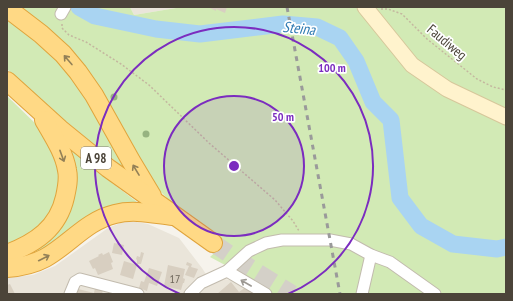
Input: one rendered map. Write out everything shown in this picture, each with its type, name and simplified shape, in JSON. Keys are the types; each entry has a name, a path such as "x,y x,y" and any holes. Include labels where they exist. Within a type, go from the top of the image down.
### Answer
{"highway":[{"path":"7,8 41,34 63,54 78,72 94,95 156,203"},
{"name":"A 98","path":"7,81 108,168 213,243"},
{"path":"7,254 21,249 35,241 48,230 58,217 64,203 68,186 67,170 62,154 38,109"},
{"path":"7,268 26,265 45,258 86,228 107,216 125,212 174,216"}],"main road":[{"path":"372,8 412,65 447,89 506,117"}],"street":[{"path":"190,294 201,283 227,271 249,251 266,243 282,240 330,240 351,244 371,255 390,262 435,294"},
{"path":"362,294 371,255"},
{"path":"227,271 266,294"},
{"path":"70,294 75,282 80,279 138,294"}],"path":[{"name":"Faudiweg","path":"372,8 388,9 402,14 427,39 477,79 493,87 506,90"},
{"path":"63,10 62,28 69,34 92,45 122,64 149,85 209,143 275,200 293,220 305,241"}],"shaded area":[{"path":"130,7 182,7 134,15"},
{"path":"131,221 148,224 179,238 211,282 222,279 234,280 259,294 7,294 7,277 33,275 55,266 108,228 123,222"}],"green space":[{"path":"12,7 130,7 134,15 182,7 506,7 506,294 274,294 210,257 226,242 216,237 174,205 148,178 122,136"},
{"path":"7,16 56,59 81,90 129,174 124,168 53,111 7,69"},
{"path":"7,96 39,127 57,156 61,192 42,229 7,248"},
{"path":"67,146 145,208 34,258 7,259 50,235"}],"building":[{"path":"208,7 227,7 225,13"},
{"path":"114,243 124,245 122,255 112,253"},
{"path":"109,252 113,262 111,263 113,269 98,275 95,268 93,269 89,261 102,253 103,255"},
{"path":"141,252 144,253 141,264 137,264 137,256 140,257"},
{"path":"124,261 137,265 133,279 120,275"},
{"path":"187,262 192,264 191,267 198,269 194,278 185,275 189,266 186,265"},
{"path":"168,265 185,269 183,278 185,279 181,290 164,286"},
{"path":"149,268 162,272 157,286 149,283 147,291 139,288 141,281 144,282"},
{"path":"231,282 239,292 246,287 252,294 217,294"},
{"path":"10,284 15,294 7,294 7,285"},
{"path":"95,288 103,290 102,294 77,294 78,289 94,293"}],"waterway":[{"name":"Steina","path":"79,7 95,16 156,29 200,34 283,24 317,27 340,38 356,61 373,102 391,120 400,198 421,226 453,244 497,249 506,247"}],"tunnel":[{"path":"213,243 292,294"}],"railway":[{"path":"287,7 340,294"}]}
